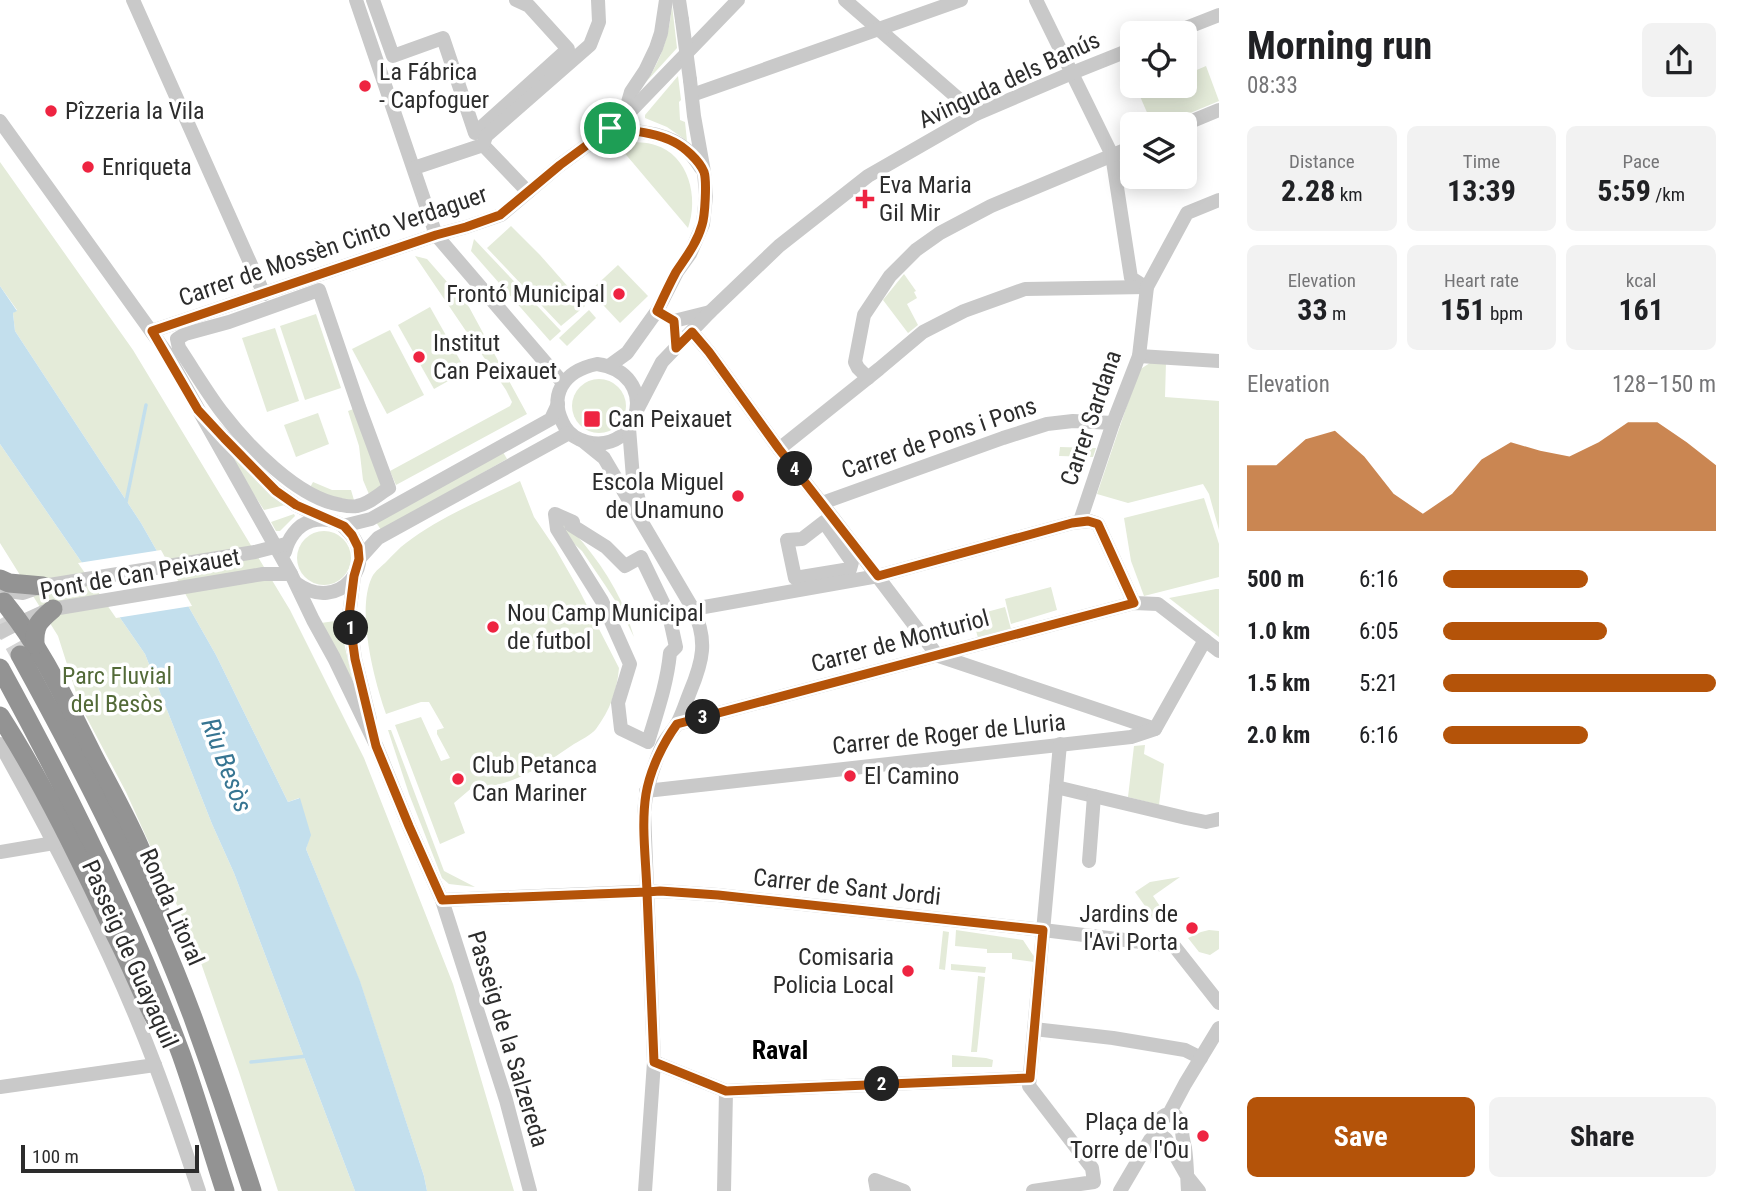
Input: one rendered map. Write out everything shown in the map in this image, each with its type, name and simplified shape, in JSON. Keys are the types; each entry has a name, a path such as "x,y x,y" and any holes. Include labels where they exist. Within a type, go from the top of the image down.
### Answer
{"highway":[{"path":"4,590 43,586"},
{"name":"Ronda Litoral","path":"4,590 123,812 154,884 160,908 162,942 191,1014 252,1191"},
{"path":"28,634 52,609"},
{"name":"Ronda Litoral","path":"0,668 45,751 151,979 188,1078 225,1191"},
{"path":"0,716 48,800 155,1020 188,1078"}],"street":[{"path":"133,0 264,294"},
{"path":"356,0 436,235 563,383"},
{"path":"373,0 393,56 443,38 475,133 568,50 530,6 516,0"},
{"path":"483,145 486,136 590,45 599,22 598,0"},
{"path":"624,118 631,92 656,48 666,0"},
{"path":"609,366 627,353 657,311 677,272 690,254 703,224 706,196 704,172 679,0"},
{"name":"Carrer de Mossèn Cinto Verdaguer","path":"152,331 500,215 560,165 624,118 738,0"},
{"path":"845,0 976,114"},
{"path":"692,95 961,0"},
{"path":"1036,0 1112,155 1130,278 1147,288"},
{"path":"1197,24 1219,15"},
{"name":"Avinguda dels Banús","path":"636,412 662,362 710,312 779,246 868,176 976,114 1120,54"},
{"path":"1197,119 1219,110"},
{"path":"0,121 152,331 281,546 291,574 305,590 327,594 347,584 354,576 359,559 358,547 352,535 344,526 326,520 306,523 281,546"},
{"path":"610,128 640,132 675,142 687,150 704,172"},
{"path":"414,168 483,145"},
{"path":"483,145 528,192"},
{"path":"868,377 855,362 864,315 890,276 916,250 940,233 990,206 1120,151"},
{"path":"1147,288 1188,213 1219,200"},
{"path":"779,449 923,331 964,311 1025,289 1147,288"},
{"name":"Carrer Sardana","path":"1080,521 1139,356 1147,288"},
{"path":"319,290 389,488 356,507 329,503 307,493 269,463 239,433 220,410 179,348 177,339 185,334 319,290"},
{"path":"657,311 674,321 676,348"},
{"name":"Avinguda dels Banús","path":"674,321 710,312"},
{"path":"692,332 937,655 1155,729 1205,640"},
{"path":"1139,356 1219,360"},
{"path":"583,441 596,444 609,442 620,437 634,421 638,401 635,389 620,371 609,366 597,364 574,372 559,389 559,414 569,433 604,458 693,609 702,634 700,668 677,724 664,742 646,791 644,812 654,1062 646,1191"},
{"path":"344,526 371,519 551,419 558,404"},
{"path":"198,410 276,491 326,520"},
{"name":"Carrer de Pons i Pons","path":"822,503 1047,424 1073,421 1113,423"},
{"path":"629,428 633,478 646,527"},
{"path":"359,559 378,538 569,433"},
{"path":"555,514 573,522 571,524 606,547 625,566 641,557 669,615 676,647 670,653 663,694 648,742 621,729 618,703 630,664 603,601 557,529 555,514"},
{"path":"693,609 878,576 1088,521 1098,524 1134,603 1158,604 1219,651"},
{"path":"824,522 852,562 850,569 795,578 787,540 802,539 824,522"},
{"name":"Pont de Can Peixauet","path":"43,586 281,546"},
{"name":"Pont de Can Peixauet","path":"52,609 266,574 291,574"},
{"name":"Passeig de la Salzereda","path":"291,574 376,746 442,900 506,1100 530,1191"},
{"name":"Passeig de la Salzereda","path":"354,576 349,616 355,659 376,746"},
{"path":"0,627 4,614 4,590"},
{"name":"Carrer de Monturiol","path":"677,724 1134,603"},
{"name":"Pont de Can Peixauet","path":"0,632 28,634"},
{"name":"Carrer de Roger de Lluria","path":"646,791 1131,737 1155,729"},
{"name":"Passeig de Guayaquil","path":"0,744 54,843 124,990 155,1065 199,1191"},
{"path":"1033,1191 1094,1182 1092,1168 1029,1086 1060,744"},
{"path":"1056,787 1206,822 1219,819"},
{"path":"1088,861 1094,796"},
{"path":"0,852 54,843"},
{"name":"Carrer de Sant Jordi","path":"442,900 660,891 718,895 1174,946 1219,1003"},
{"path":"1199,1191 1187,1184 1157,1125 1158,1121 1169,1114 1219,1028"},
{"path":"1034,1029 1185,1050 1201,1058"},
{"path":"654,1062 726,1091 1030,1078"},
{"path":"0,1087 155,1065"},
{"path":"724,1191 726,1091"},
{"path":"1169,1114 1178,1118 1182,1124 1187,1184"},
{"path":"1120,1191 1150,1140 1162,1136 1175,1138 1181,1131"},
{"path":"877,1191 875,1181 904,1191"}],"green space":[{"path":"672,5 677,48 646,82 664,45"},
{"path":"1206,66 1219,101 1193,112 1147,112 1141,98 1197,98 1197,70"},
{"path":"678,76 680,120 685,122 687,141 667,127 645,118"},
{"path":"627,142 655,145 676,158 688,179 691,191 688,228 617,144"},
{"name":"Parc Fluvial del Besòs","path":"0,162 133,350 290,610 364,758 453,984 514,1191 427,1191 360,982 306,849 310,835 299,798 288,802 216,655 141,523 15,331 13,313 17,310 0,286"},
{"path":"511,226 585,306 561,326 487,248"},
{"path":"474,239 561,331 550,341 471,251"},
{"path":"415,256 427,259 469,307 527,414 396,485 390,471 510,406 512,402"},
{"name":"Frontó Municipal","path":"618,265 648,296 620,323 590,291"},
{"path":"904,274 916,291 914,292 917,298 907,304 918,325 908,333 883,300"},
{"path":"430,307 466,371 434,389 398,325"},
{"path":"589,310 596,318 567,346 559,338"},
{"path":"316,314 341,388 305,400 280,326"},
{"path":"275,328 299,401 267,412 242,338"},
{"path":"390,330 424,395 387,414 352,349"},
{"path":"1153,361 1166,362 1165,397 1219,401 1219,530 1209,494 1203,484 1128,503 1097,494 1139,370"},
{"path":"599,379 618,387 626,406 618,425 599,433 580,425 572,406 580,387"},
{"path":"359,407 389,488 371,499 363,480 359,446 348,411"},
{"path":"318,413 329,444 296,457 284,425"},
{"path":"215,435 285,505 264,510"},
{"name":"Parc Fluvial del Besòs","path":"0,444 145,654 234,873 355,1191 278,1191 194,943 126,792 80,705 58,636 0,543"},
{"path":"1060,447 1096,448 1093,457 1059,456"},
{"path":"503,452 507,459 381,530 376,522"},
{"name":"Nou Camp Municipal de futbol","path":"520,481 534,517 579,590 619,668 617,685 605,715 589,735 527,774 501,784 474,786 454,803 465,833 440,844 395,725 421,717 441,761 450,758 437,734 437,730 444,728 429,702 421,702 386,714 368,645 368,591 375,573 401,547 432,525"},
{"path":"313,482 332,490 351,490 356,507 307,493"},
{"path":"1204,498 1219,544 1219,577 1144,596 1131,561 1124,518"},
{"path":"294,514 280,531 276,531 271,522"},
{"path":"555,514 584,543 608,577 621,601 634,637 618,605 582,551 569,539"},
{"path":"324,531 343,539 351,558 343,577 324,585 305,577 297,558 305,539"},
{"path":"1051,587 1057,610 1011,624 1005,599"},
{"path":"1216,589 1219,589 1219,637 1169,598"},
{"path":"1005,607 1011,629 978,638 972,616"},
{"path":"342,620 345,647 353,682 321,623"},
{"path":"388,730 391,730 444,871 475,887 449,884 442,878 409,794"},
{"path":"1145,745 1144,754 1164,764 1159,805 1128,797 1134,746"},
{"path":"1180,877 1153,896 1170,921 1143,917 1145,906 1135,892 1150,882"},
{"path":"956,930 1023,940 1035,958 1034,962 1012,959 1012,953 987,953 987,949 955,946"},
{"path":"1209,930 1219,931 1219,949 1210,955 1199,952 1188,938"},
{"path":"943,931 949,932 945,970 939,969"},
{"path":"951,964 986,967 985,973 951,970"},
{"path":"978,976 985,977 977,1052 971,1052"},
{"path":"952,1055 993,1060 992,1067 952,1067"}],"water":[{"name":"Riu Besòs","path":"0,286 17,311 13,313 15,331 141,523 216,655 288,802 300,798 311,835 306,849 360,981 427,1191 355,1191 234,873 145,654 0,444"}],"pier":[{"path":"161,550 192,606 116,618 78,563"}],"waterway":[{"path":"126,502 146,405"},
{"path":"251,1062 308,1056"}],"tunnel":[{"path":"0,619 20,655"}],"place":[{"name":"La Fábrica - Capfoguer","path":"365,86"},
{"name":"Pîzzeria la Vila","path":"51,111"},
{"name":"Enriqueta","path":"88,167"},
{"name":"Eva Maria Gil Mir","path":"865,199"},
{"name":"Frontó Municipal","path":"619,294"},
{"name":"Institut Can Peixauet","path":"419,357"},
{"name":"Can Peixauet","path":"592,419"},
{"name":"Escola Miguel de Unamuno","path":"738,496"},
{"name":"Nou Camp Municipal de futbol","path":"493,627"},
{"name":"El Camino","path":"850,776"},
{"name":"Club Petanca Can Mariner","path":"458,779"},
{"name":"Jardins de l'Avi Porta","path":"1192,928"},
{"name":"Comisaria Policia Local","path":"908,971"},
{"name":"Plaça de la Torre de l'Ou","path":"1203,1136"}],"district":[{"name":"Raval","path":"780,1050"}],"route":[{"path":"610,128 500,215 152,331 198,410 224,438 276,491 296,505 344,526 352,535 358,547 359,559 349,616 355,659 376,746 442,900 647,892 654,1062 726,1091 1030,1078 1043,930 718,895 647,892 644,812 646,791 664,742 677,724 1134,603 1098,524 1088,521 1072,523 878,576 779,449 709,352 692,332 676,348 674,321 657,311 677,272 690,254 703,224 706,196 704,172 687,150 675,142 640,132 610,128"}]}
